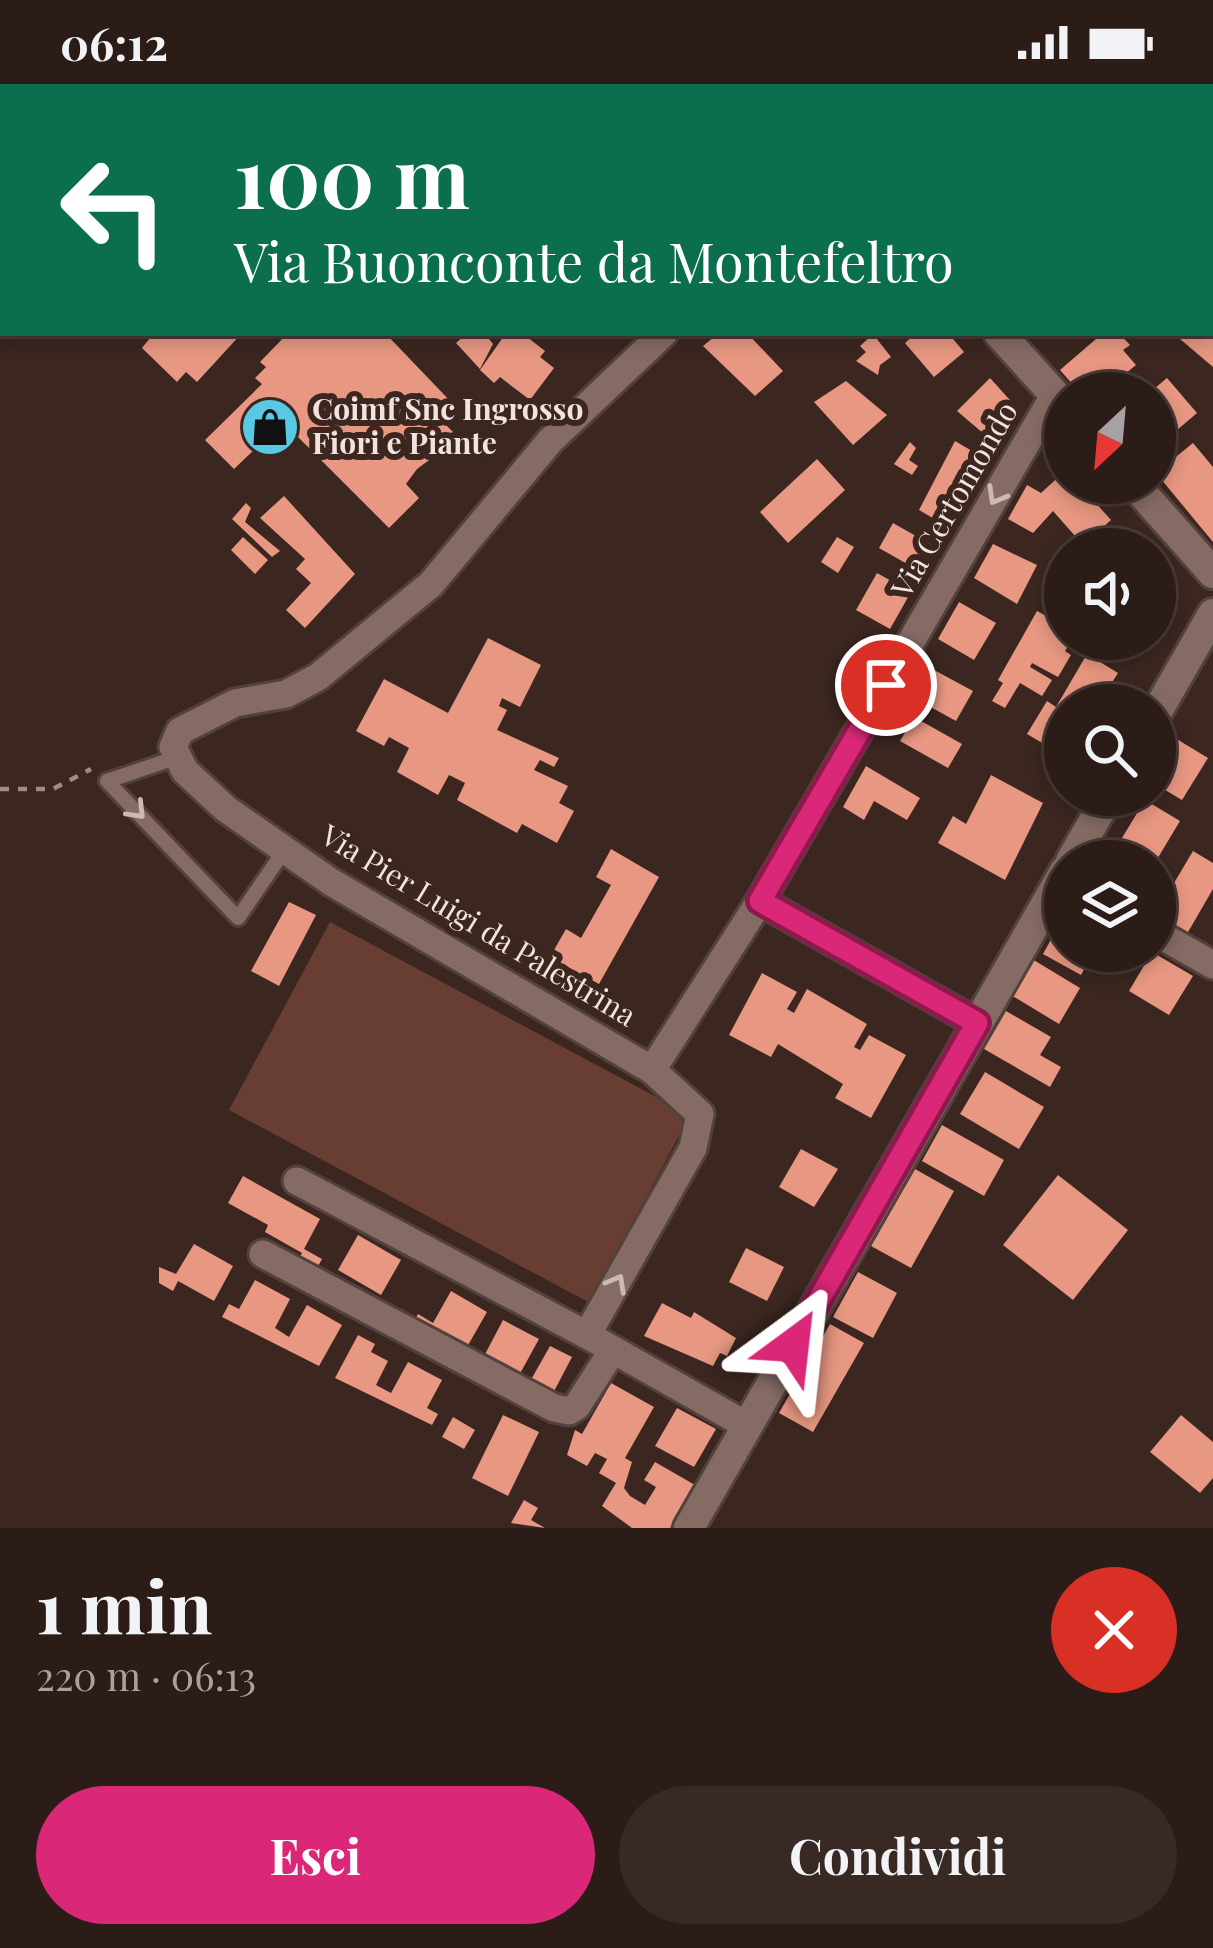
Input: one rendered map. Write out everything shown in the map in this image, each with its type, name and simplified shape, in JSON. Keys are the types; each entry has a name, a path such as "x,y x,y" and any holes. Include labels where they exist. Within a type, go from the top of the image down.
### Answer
{"street":[{"path":"178,758 173,747 180,731 235,703 286,694 318,677 431,584 550,441 661,336"},
{"path":"1002,336 1044,382"},
{"name":"Via Certomondo","path":"652,1070 760,901 1044,426"},
{"path":"1152,504 1213,573"},
{"path":"1173,684 1213,614"},
{"name":"Via Pier Luigi da Palestrina","path":"178,758 226,809 287,846 331,882 652,1070 700,1114 693,1148 587,1335"},
{"path":"760,901 977,1023"},
{"path":"698,1524 746,1425 1044,909"},
{"path":"1176,944 1213,964"},
{"path":"297,1181 746,1425"},
{"path":"263,1254 554,1408 568,1411 577,1406 613,1350"}],"lane":[{"path":"178,758 107,781 238,918 287,846"}],"path":[{"path":"0,789 53,789"}],"shaded area":[{"path":"330,922 690,1115 590,1303 229,1110"}],"building":[{"path":"239,336 197,382 186,372 177,382 142,348 150,338"},
{"path":"285,336 388,336 454,405 440,419 459,438 417,469 406,484 419,498 389,528 283,422 234,469 205,440 262,384 255,378 266,367 260,362"},
{"path":"464,336 486,336 493,344 480,369 456,343"},
{"path":"504,336 526,336 545,351 540,357 554,368 530,400 500,377 494,383 480,370"},
{"path":"715,336 750,336 783,371 755,396 703,346"},
{"path":"875,336 891,357 880,365 878,375 856,361 866,352 860,346"},
{"path":"913,336 951,336 964,352 934,377 905,343"},
{"path":"1100,336 1122,336 1130,345 1123,350 1136,365 1128,372 1062,372"},
{"path":"1177,336 1213,336 1213,367"},
{"path":"990,378 1018,409 984,434 957,411"},
{"path":"846,381 887,415 853,445 814,402"},
{"path":"1176,388 1197,413 1176,431"},
{"path":"955,441 984,458 948,527 919,510"},
{"path":"910,442 916,448 909,460 918,466 912,475 894,464"},
{"path":"1193,443 1213,467 1213,542 1176,497 1176,457"},
{"path":"817,459 845,490 788,543 760,512"},
{"path":"1027,485 1044,490 1044,504 1097,504 1111,520 1102,528 1068,528 1053,511 1033,533 1008,519"},
{"path":"284,496 355,574 305,628 286,610 311,583 296,569 305,559 260,518"},
{"path":"246,503 251,508 245,522 280,551 272,557 232,519"},
{"path":"893,523 937,548 923,573 879,548"},
{"path":"243,537 268,560 255,574 231,550"},
{"path":"837,537 854,547 838,573 821,562"},
{"path":"993,544 1037,565 1017,604 974,578"},
{"path":"877,573 911,592 890,629 856,610"},
{"path":"959,602 996,623 974,660 938,639"},
{"path":"1037,611 1044,615 1044,660 1068,660 1058,677 1032,663 1030,667 1052,680 1044,684 1042,696 1020,683 1005,708 992,701 1003,683 998,680"},
{"path":"488,638 541,665 520,707 502,698 499,706 507,710 497,730 559,758 554,767 540,760 534,770 568,786 559,803 574,811 557,843 522,824 517,833 457,800 465,783 449,775 438,795 397,772 409,748 389,737 384,746 356,731 384,679 448,713"},
{"path":"1083,660 1097,660 1118,673 1111,684 1069,684"},
{"path":"923,664 973,691 956,721 907,694"},
{"path":"1044,706 1044,744 1027,734"},
{"path":"914,717 962,744 948,768 900,741"},
{"path":"1176,739 1208,758 1182,800 1176,796"},
{"path":"866,766 920,798 907,820 874,801 864,820 843,807"},
{"path":"991,775 1043,803 1005,880 938,843 953,816 966,824"},
{"path":"1135,816 1172,816 1180,821 1169,840 1121,840"},
{"path":"611,849 659,877 599,984 550,957 566,929 581,938 611,885 596,877"},
{"path":"1193,851 1213,863 1213,889 1184,939 1176,934 1176,880"},
{"path":"289,902 316,915 279,986 251,971"},
{"path":"1032,959 1044,966 1044,972 1054,972 1080,988 1059,1024 1011,995"},
{"path":"1176,966 1193,976 1169,1015 1129,991 1140,972 1176,972"},
{"path":"762,973 797,992 787,1009 794,1013 807,989 867,1024 854,1047 860,1050 869,1035 906,1055 871,1118 835,1098 843,1084 778,1044 771,1057 729,1035"},
{"path":"1006,1011 1051,1037 1040,1055 1061,1067 1050,1087 984,1049"},
{"path":"985,1072 1044,1107 1019,1149 960,1114"},
{"path":"942,1125 1004,1160 984,1196 922,1161"},
{"path":"801,1149 838,1169 814,1207 779,1187"},
{"path":"915,1169 954,1191 911,1268 871,1246"},
{"path":"1058,1175 1128,1230 1073,1300 1003,1245"},
{"path":"243,1176 320,1219 304,1249 322,1259 316,1270 298,1260 302,1253 265,1232 268,1225 228,1203"},
{"path":"358,1235 401,1260 381,1295 338,1270"},
{"path":"194,1244 233,1266 214,1301 178,1281 173,1291 159,1283 159,1267 176,1274"},
{"path":"746,1248 784,1267 767,1301 729,1282"},
{"path":"858,1272 897,1293 873,1338 833,1317"},
{"path":"255,1280 290,1299 275,1328 289,1337 307,1305 342,1325 319,1366 222,1317 229,1304 239,1309"},
{"path":"451,1291 487,1312 467,1347 431,1327 428,1332 413,1323 418,1314 433,1323"},
{"path":"662,1303 691,1318 694,1312 736,1338 727,1356 720,1353 713,1366 644,1336"},
{"path":"503,1320 539,1339 517,1379 482,1360"},
{"path":"830,1324 864,1343 813,1432 779,1413"},
{"path":"358,1335 375,1344 371,1352 388,1361 376,1385 391,1393 408,1362 442,1380 427,1408 438,1414 432,1425 335,1378"},
{"path":"550,1346 572,1357 551,1397 528,1385"},
{"path":"611,1383 654,1407 625,1458 632,1462 624,1488 630,1496 645,1505 656,1487 644,1480 655,1462 695,1485 670,1528 632,1528 602,1506 616,1483 599,1473 607,1459 595,1453 587,1466 567,1455 575,1430 582,1434"},
{"path":"677,1408 716,1429 694,1467 655,1446"},
{"path":"503,1415 539,1432 508,1496 472,1478"},
{"path":"1181,1415 1213,1442 1213,1478 1200,1493 1150,1452"},
{"path":"453,1417 475,1430 464,1449 442,1437"},
{"path":"524,1500 538,1508 531,1520 545,1528 511,1523"}],"place":[{"name":"Coimf Snc Ingrosso Fiori e Piante","path":"270,427"}],"route":[{"path":"793,1345 977,1023 760,901 886,685"}]}
